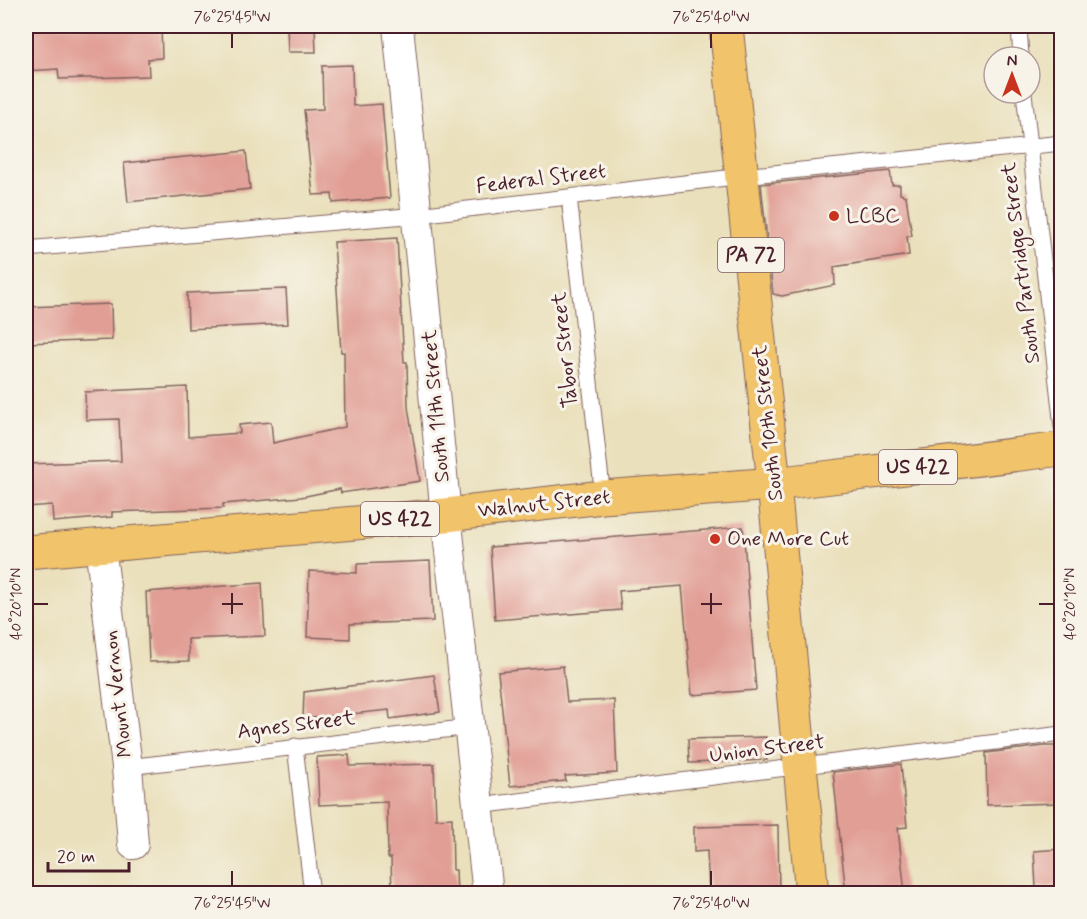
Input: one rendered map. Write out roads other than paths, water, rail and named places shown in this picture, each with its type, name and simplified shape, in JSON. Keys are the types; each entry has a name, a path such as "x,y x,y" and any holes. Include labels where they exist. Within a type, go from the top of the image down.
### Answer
{"highway":[{"name":"South 10th Street","path":"726,26 774,484 812,894"},
{"name":"Walnut Street","path":"26,552 446,515 603,497 774,484 1062,449"}],"street":[{"name":"South 11th Street","path":"398,26 446,515 488,894"},
{"name":"Mount Vernon","path":"100,544 127,767 133,844"}],"lane":[{"path":"1019,26 1021,45"},
{"name":"South Partridge Street","path":"1025,105 1062,427"},
{"name":"Federal Street","path":"26,249 418,215 743,176 1062,144"},
{"name":"Tabor Street","path":"569,197 603,497"},
{"name":"Agnes Street","path":"127,767 471,727"},
{"name":"Union Street","path":"478,806 1062,734"},
{"path":"295,746 312,894"}],"place":[{"name":"LCBC","path":"834,216"},
{"name":"One More Cut","path":"715,539"}]}
